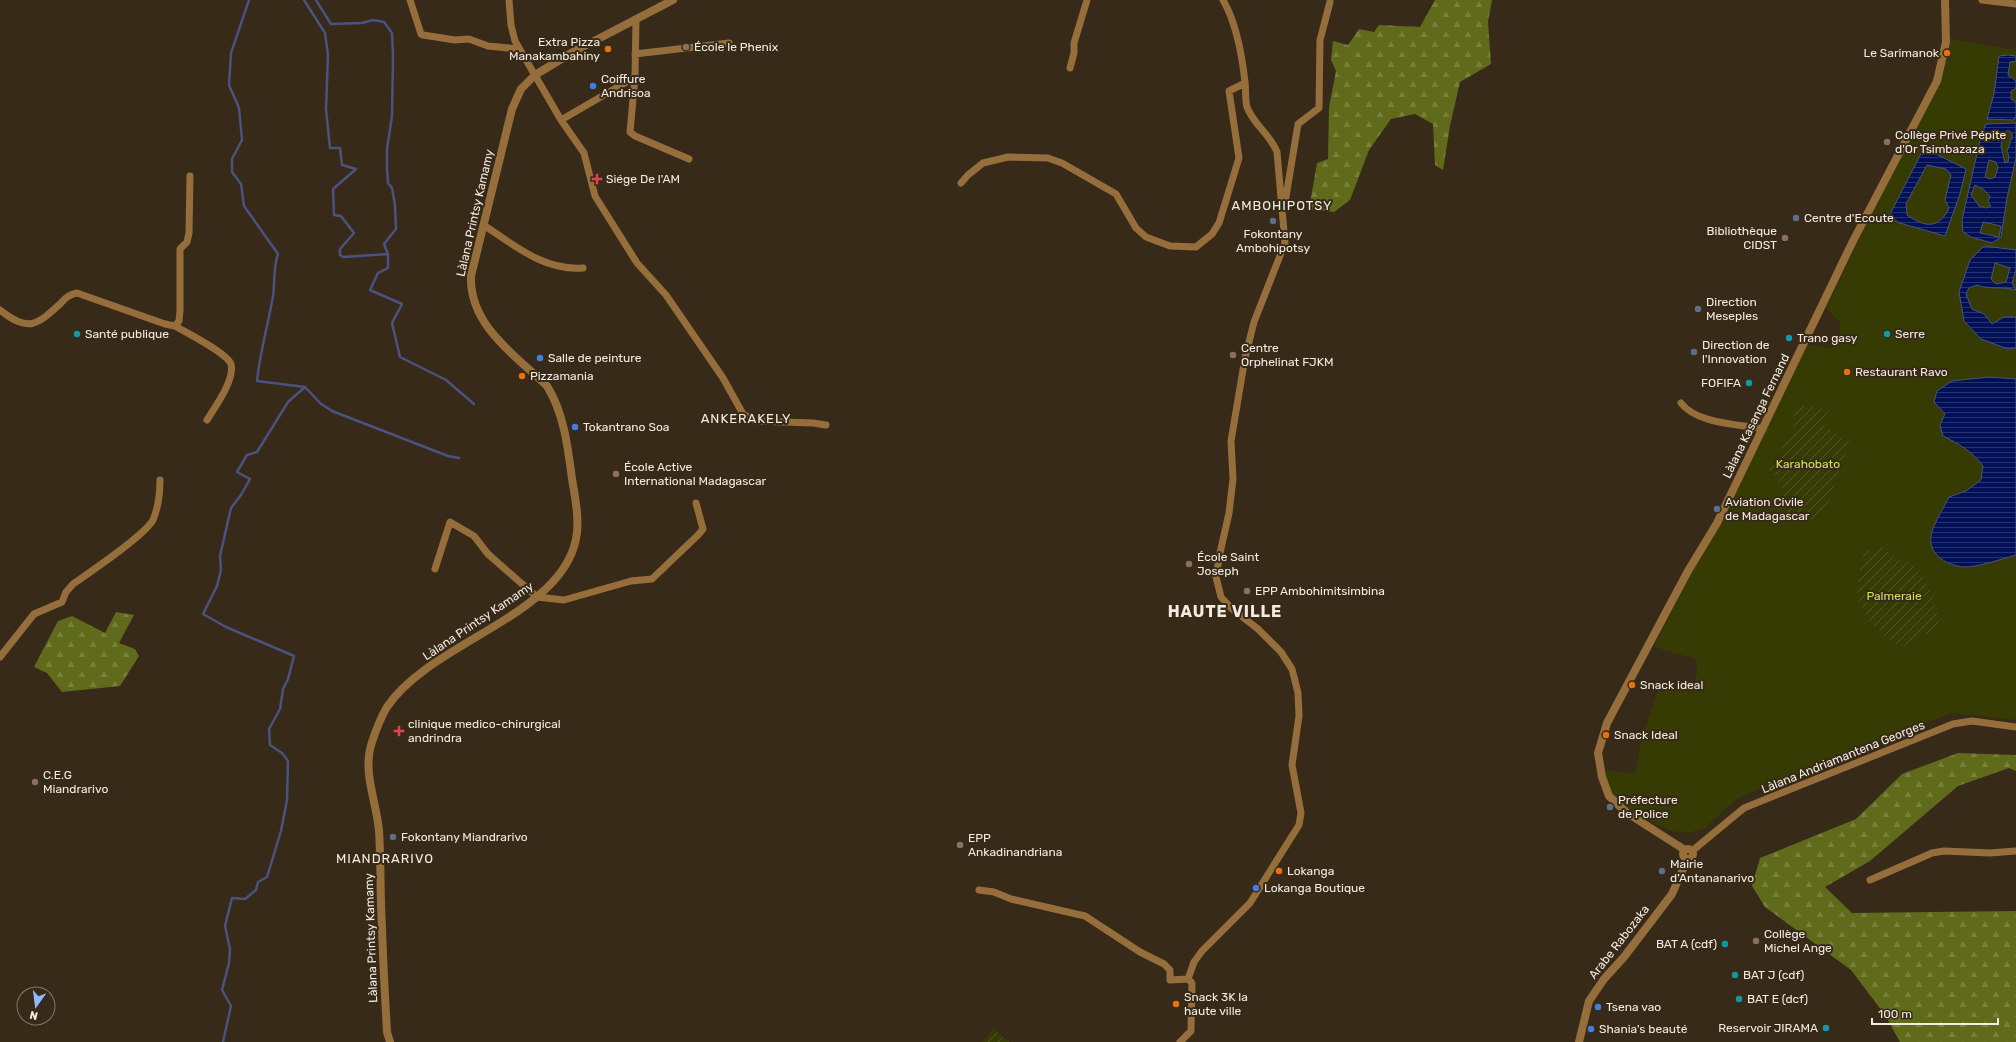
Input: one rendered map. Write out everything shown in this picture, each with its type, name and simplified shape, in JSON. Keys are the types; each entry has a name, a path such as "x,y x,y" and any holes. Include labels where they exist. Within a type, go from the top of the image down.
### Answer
{"street":[{"path":"410,0 421,34 423,35 455,40 469,39 488,46 519,49"},
{"path":"509,0 511,25 515,41 561,120 584,153 595,196 637,264 666,295 724,378 743,414 755,422 813,423 826,425"},
{"name":"Làlana Printsy Kamamy","path":"390,1042 387,1032 378,828 368,771 369,754 372,742 387,708 414,678 537,597 561,573 568,561 576,539 576,514 566,436 552,395 547,386 491,333 473,300 471,288 471,276 485,226 512,109 521,89 535,75 573,52 673,0"},
{"path":"1070,68 1074,53 1074,43 1087,0"},
{"path":"1188,979 1194,962 1202,951 1250,903 1299,825 1301,813 1292,765 1299,716 1298,693 1292,669 1281,652 1263,633 1230,608 1221,597 1216,577 1229,513 1233,479 1231,441 1236,406 1254,322 1285,243 1277,152 1273,141 1254,120 1247,106 1239,42 1229,10 1223,0"},
{"name":"Làlana Kasanga Fernand","path":"1688,850 1627,813 1609,796 1602,776 1598,753 1607,723 1613,709 1688,571 1717,523 1853,241 1937,81 1946,42 1944,0"},
{"path":"1982,0 2016,4"},
{"path":"1283,211 1290,180 1298,124 1319,108 1320,40 1330,2"},
{"path":"636,19 635,77 630,132 635,136 689,159"},
{"path":"635,54 729,43"},
{"path":"561,120 635,77"},
{"path":"961,183 968,175 983,163 1008,157 1048,158 1062,163 1116,194 1136,228 1146,237 1170,246 1196,247 1212,234 1219,223 1226,201 1238,158 1229,91 1245,83"},
{"path":"175,326 179,321 180,311 180,249 187,242 189,233 190,176"},
{"path":"485,226 538,261 573,269 583,268"},
{"path":"0,310 23,323 32,324 44,319 65,299 77,293 165,324 175,326 222,354 231,363 232,372 224,393 207,420"},
{"path":"1681,403 1690,413 1701,418 1763,429"},
{"path":"0,657 34,614 62,602 66,592 73,584 135,539 152,520 160,490 160,480"},
{"path":"435,569 450,522 474,536 488,554 537,597 564,600 631,581 652,579 703,529 696,503"},
{"name":"Làlana Andriamantena Georges","path":"1688,850 1744,808 1953,724 1972,721 2016,727"},
{"name":"Arabe Rabozaka","path":"1579,1042 1589,1001 1604,979 1624,957 1672,894 1688,860 1683,857 1688,850"},
{"path":"1870,880 1932,853 1944,851 1990,853 2016,851"},
{"path":"979,890 994,892 1002,897 1085,916 1140,952 1164,964 1170,970 1170,980 1188,979 1192,982 1190,1031 1180,1042"}],"green space":[{"path":"1435,0 1492,0 1488,22 1491,64 1460,82 1450,126 1443,170 1435,165 1433,124 1415,114 1391,119 1369,150 1350,200 1334,212 1309,209 1317,163 1328,159 1329,107 1336,71 1331,60 1333,41 1348,45 1359,29 1374,32 1379,25 1420,27"},
{"path":"1949,39 2016,50 2016,720 1951,713 1738,798 1705,828 1688,833 1672,831 1627,808 1610,790 1604,770 1635,774 1641,744 1658,689 1693,687 1697,671 1696,659 1654,647 1807,344 1831,348 1838,339 1840,333 1840,322 1826,309 1871,214 1938,86"},
{"name":"Karahobato","path":"1798,406 1816,407 1829,411 1824,426 1850,442 1834,484 1827,510 1810,520 1778,519 1783,498 1782,487 1779,481 1769,470 1793,428 1794,414"},
{"name":"Palmeraie","path":"1882,547 1894,557 1916,566 1932,593 1940,626 1930,633 1914,637 1910,643 1900,647 1869,621 1859,603 1858,585 1864,552"},
{"path":"116,612 134,615 119,643 135,649 139,656 120,686 62,692 47,673 34,667 58,621 72,616 105,633"},
{"path":"1958,753 2016,755 2016,771 2009,768 1958,786 1870,861 1825,887 1852,913 2016,911 2016,1042 1900,1042 1885,1015 1851,970 1765,907 1752,886 1760,858 1856,819 1902,774"},
{"path":"993,1029 1009,1042 983,1042"}],"shaded area":[{"path":"1999,56 2016,56 2016,61 2010,62 2008,75 2016,81 2016,88 2011,91 2011,99 2016,102 2016,117 2013,120 1987,119 1994,94"},
{"path":"2016,123 2016,158 2007,198 2001,237 1992,243 1971,237 1963,232 1962,220 1981,136 1986,124","holes":["2008,130 2012,133 2012,139 2007,151 2009,156 2008,162 2005,163 2001,146 2004,133","1989,160 1996,162 1998,168 1995,177 1990,179 1985,177","1975,185 1983,189 1990,196 1988,202 1991,206 1987,208 1979,206 1971,195","1983,222 2001,226 1999,237 1980,233"]},
{"path":"1924,148 1966,169 1960,194 1945,236 1900,223 1889,216","holes":["1927,165 1946,169 1951,175 1945,200 1949,208 1941,220 1936,223 1925,224 1907,215 1906,204"]},
{"path":"1984,246 2016,250 2016,270 2012,283 2016,290 1977,285 1969,288 1966,294 1972,309 1984,314 1992,324 2004,317 2016,317 2016,348 2008,349 1981,339 1964,321 1959,292 1970,260","holes":["1995,263 2010,268 2006,282 1996,284 1991,279"]},
{"path":"1989,377 2016,379 2016,555 1976,566 1964,567 1948,563 1935,553 1931,543 1932,532 1949,497 1966,491 1981,480 1983,466 1965,448 1943,436 1940,425 1945,414 1934,402 1937,391 1952,381"}],"waterway":[{"path":"223,1042 231,1006 222,990 229,963 230,949 225,926 232,898 245,899 256,890 258,882 267,877 281,831 287,800 288,761 282,753 270,745 269,729 280,709 283,689 288,679 294,656 226,627 203,614 217,586 221,570 220,556 231,508 241,495 250,479 237,472 247,455 257,452 288,402 305,387 257,381 273,296 276,259 278,254 244,206 241,184 232,172 232,159 242,140 239,108 229,85 231,53 249,0"},
{"path":"304,0 325,33 328,55 326,109 330,148 340,148 342,165 356,169 333,189 334,215 341,216 354,233 340,249 340,255 343,257 388,254"},
{"path":"316,0 331,24 362,23 373,20 384,22 392,33 392,116 387,149 387,168 388,183 392,188 395,205 396,229 384,244 388,254 388,268 378,273 370,290 402,304 392,323 400,357 446,380 474,404"},
{"path":"305,387 320,403 332,411 448,456 459,458"}],"place":[{"name":"École le Phenix","path":"686,47"},
{"name":"Extra Pizza Manakambahiny","path":"608,49"},
{"name":"Le Sarimanok","path":"1947,53"},
{"name":"Coiffure Andrisoa","path":"593,86"},
{"name":"Collège Privé Pépite d'Or Tsimbazaza","path":"1887,142"},
{"name":"Siége De l'AM","path":"597,179"},
{"name":"Centre d'Ecoute","path":"1796,218"},
{"name":"Fokontany Ambohipotsy","path":"1273,221"},
{"name":"Bibliothèque CIDST","path":"1785,238"},
{"name":"Direction Meseples","path":"1698,309"},
{"name":"Santé publique","path":"77,334"},
{"name":"Serre","path":"1887,334"},
{"name":"Trano gasy","path":"1789,338"},
{"name":"Direction de l'Innovation","path":"1694,352"},
{"name":"Centre Orphelinat FJKM","path":"1233,355"},
{"name":"Salle de peinture","path":"540,358"},
{"name":"Restaurant Ravo","path":"1847,372"},
{"name":"Pizzamania","path":"522,376"},
{"name":"FOFIFA","path":"1749,383"},
{"name":"Tokantrano Soa","path":"575,427"},
{"name":"École Active International Madagascar","path":"616,474"},
{"name":"Aviation Civile de Madagascar","path":"1717,509"},
{"name":"École Saint Joseph","path":"1189,564"},
{"name":"EPP Ambohimitsimbina","path":"1247,591"},
{"name":"Snack ideal","path":"1632,685"},
{"name":"clinique medico-chirurgical andrindra","path":"399,731"},
{"name":"Snack Ideal","path":"1606,735"},
{"name":"C.E.G Miandrarivo","path":"35,782"},
{"name":"Préfecture de Police","path":"1610,807"},
{"name":"Fokontany Miandrarivo","path":"393,837"},
{"name":"EPP Ankadinandriana","path":"960,845"},
{"name":"Lokanga","path":"1279,871"},
{"name":"Mairie d'Antananarivo","path":"1662,871"},
{"name":"Lokanga Boutique","path":"1256,888"},
{"name":"Collège Michel Ange","path":"1756,941"},
{"name":"BAT A (cdf)","path":"1725,944"},
{"name":"BAT J (cdf)","path":"1735,975"},
{"name":"BAT E (dcf)","path":"1739,999"},
{"name":"Snack 3K la haute ville","path":"1176,1004"},
{"name":"Tsena vao","path":"1598,1007"},
{"name":"Reservoir JIRAMA","path":"1826,1028"},
{"name":"Shania's beauté","path":"1591,1029"}],"district":[{"name":"AMBOHIPOTSY","path":"1282,205"},
{"name":"ANKERAKELY","path":"746,418"},
{"name":"HAUTE VILLE","path":"1225,611"},
{"name":"MIANDRARIVO","path":"385,858"}]}
